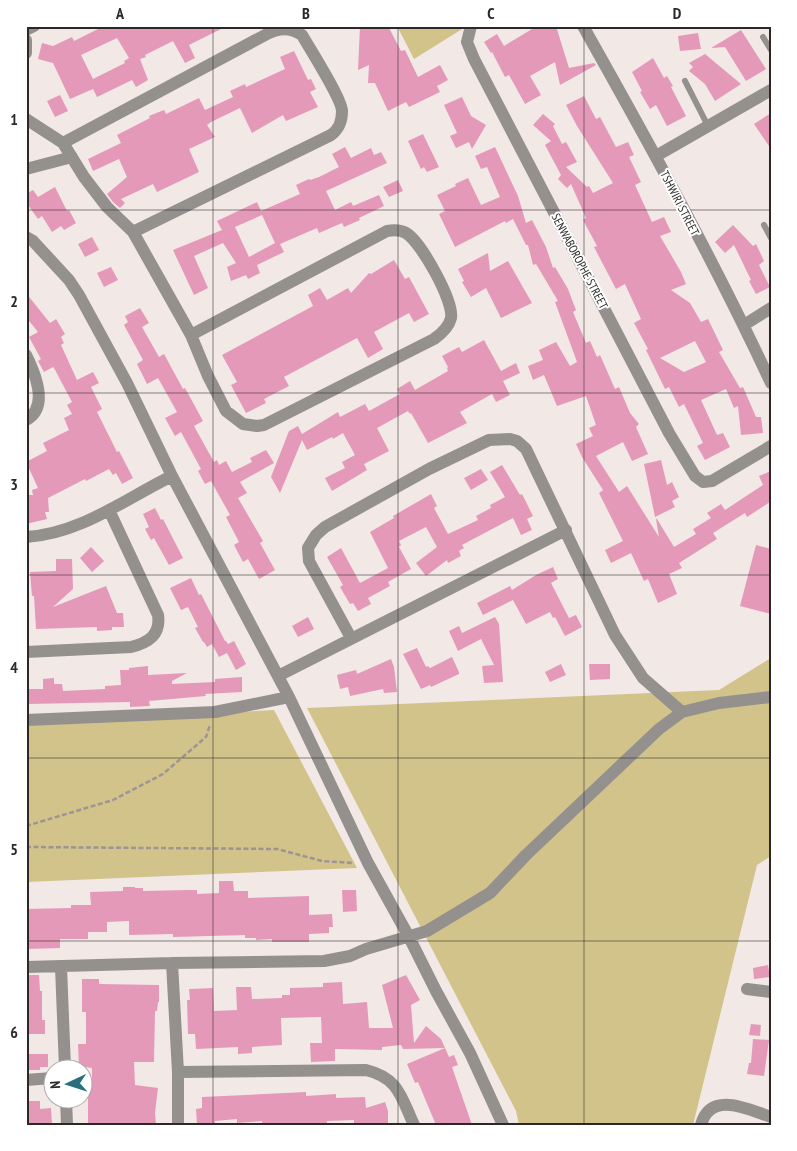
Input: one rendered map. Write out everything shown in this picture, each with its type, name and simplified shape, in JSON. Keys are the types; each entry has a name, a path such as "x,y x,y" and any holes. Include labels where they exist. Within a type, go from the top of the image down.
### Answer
{"street":[{"path":"26,30 34,26"},
{"name":"SENWABOROPHE STREET","path":"472,26 467,42 474,60 669,433 695,476 703,482 712,481 771,446"},
{"name":"TSHWIRI STREET","path":"583,26 656,156 744,325 771,383"},
{"path":"63,143 267,34 290,29 302,35 341,106 341,120 336,131 133,232"},
{"path":"26,40 26,53"},
{"path":"656,156 771,90"},
{"path":"26,119 63,143 84,177 107,207 133,232 192,335 208,376 226,411 243,424 264,425 434,339 444,331 450,321 451,312 446,294 426,257 416,243 408,234 400,231 387,231 192,335"},
{"path":"26,169 72,158"},
{"path":"26,237 33,241 69,280 128,383 172,476 289,697 368,863 470,1053 503,1125"},
{"path":"744,325 771,308"},
{"path":"26,355 38,383 38,404 32,417 26,420"},
{"path":"352,638 312,567 308,548 311,543 325,527 429,469 489,440 504,438 517,441 526,449 620,642 643,678 682,712"},
{"path":"26,538 61,532 109,510 142,490 172,476"},
{"path":"26,652 131,647 148,641 157,632 159,626 158,615 109,510"},
{"path":"278,676 566,530"},
{"path":"26,720 214,712 289,697"},
{"path":"26,967 324,961 350,956 366,949 427,931 490,893 526,855 659,729 682,712 719,703 771,697"},
{"path":"172,963 178,1072 178,1125"},
{"path":"61,967 65,1058"},
{"path":"747,989 771,992"},
{"path":"178,1072 366,1070 390,1080 414,1125"},
{"path":"26,1080 42,1079"},
{"path":"701,1125 707,1111 720,1105 736,1105 771,1117"},
{"path":"66,1108 67,1125"}],"lane":[{"path":"763,36 771,50"},
{"path":"685,81 708,126"},
{"path":"764,225 771,238"}],"path":[{"path":"26,826 113,800 162,774 206,737 214,712"},
{"path":"26,847 277,849 322,861 368,863"}],"shaded area":[{"path":"397,26 467,26 414,59"},
{"path":"771,658 771,856 757,865 693,1125 519,1125 516,1111 307,708 719,690"},
{"path":"274,710 357,868 26,882 26,723"}],"building":[{"path":"104,26 227,26 189,45 195,58 185,63 173,41 145,55 146,57 140,59 148,80 136,87 132,80 97,97 93,89 70,99 53,63 38,59 42,43 53,46 72,37 74,41","holes":["117,38 129,58 124,61 125,63 93,79 81,55"]},
{"path":"360,26 388,26 401,51 405,50 418,77 440,65 448,80 437,86 440,92 409,107 406,102 388,111 375,83 368,83 369,65 358,70"},
{"path":"537,26 556,26 569,68 594,63 596,65 560,85 555,62 530,76 541,95 525,104 509,75 505,77 492,52 484,42 497,34 504,46"},
{"path":"741,30 766,69 746,81 725,47 711,48"},
{"path":"698,33 701,49 680,51 678,36"},
{"path":"294,51 308,80 311,79 316,89 310,92 318,107 286,121 283,115 252,133 240,108 207,125 215,137 189,149 199,172 157,192 153,184 121,199 125,203 120,208 113,202 107,194 127,177 119,159 93,171 88,159 121,143 117,135 150,118 149,116 164,110 166,114 199,98 205,110 233,97 230,91 245,84 246,87 285,69 280,57"},
{"path":"705,54 741,84 715,101 705,84 689,71 693,67 689,63"},
{"path":"653,58 664,78 667,76 673,86 671,87 686,116 667,126 656,105 650,109 640,92 642,91 632,72"},
{"path":"60,95 68,111 55,117 47,101"},
{"path":"584,96 596,119 600,117 616,147 628,142 634,155 629,157 641,182 635,185 652,222 664,217 671,232 660,236 686,284 671,290 690,303 701,322 708,319 723,350 719,352 740,388 743,387 756,417 761,417 763,433 741,435 738,406 734,408 726,389 701,400 717,435 723,433 730,447 705,460 697,446 703,443 684,404 679,407 669,387 665,389 646,350 648,349 634,323 641,319 625,284 616,289 594,247 597,246 583,220 586,218 571,184 567,188 558,179 561,175 545,145 551,141 533,125 543,114 555,124 553,126 562,144 566,142 577,162 566,167 587,187 589,186 593,193 613,183 566,105","holes":["695,341 706,362 684,372 660,358"]},
{"path":"462,97 471,116 486,125 472,149 469,142 456,148 450,136 457,133 444,105"},
{"path":"771,113 771,149 754,124"},
{"path":"423,134 439,167 427,172 424,167 421,169 408,141"},
{"path":"345,147 351,158 371,148 374,155 381,152 387,163 326,191 335,210 351,202 353,206 379,195 384,206 344,227 342,223 319,233 317,228 280,244 284,252 257,265 260,273 248,279 246,275 231,281 227,267 236,263 223,243 194,256 208,288 194,295 173,250 222,230 217,221 257,202 261,211 300,194 296,185 319,177 339,167 332,154","holes":["262,215 275,243 249,257 235,227"]},
{"path":"495,147 518,196 526,223 532,220 546,247 553,268 555,267 568,289 576,310 573,312 586,343 590,341 597,357 600,355 615,389 619,387 630,413 639,424 636,427 648,454 632,461 623,442 596,456 619,492 627,486 659,537 656,519 674,547 696,534 693,529 711,518 707,513 721,504 725,510 763,485 759,476 771,471 771,504 770,502 747,517 745,513 713,533 717,539 679,563 682,568 669,574 677,594 658,603 648,579 644,581 631,553 611,563 605,550 623,541 599,493 603,490 576,444 593,436 589,428 596,425 586,396 557,406 544,375 533,380 528,366 543,360 539,350 556,342 570,366 577,362 555,302 558,301 536,264 533,265 528,245 526,245 513,219 506,223 505,221 455,247 439,214 445,211 437,195 468,178 481,205 500,197 487,167 481,169 475,156"},
{"path":"398,180 403,191 389,197 383,187"},
{"path":"55,187 67,211 69,210 76,223 64,230 61,226 52,232 42,216 38,219 26,202 26,194 33,190 38,197"},
{"path":"733,225 753,246 756,244 764,261 759,265 770,287 756,294 734,245 725,253 715,242"},
{"path":"92,237 99,250 85,257 78,244"},
{"path":"488,253 490,271 508,261 532,303 501,318 486,288 471,297 462,282 464,281 458,269"},
{"path":"394,260 405,279 409,277 429,314 414,322 409,313 374,332 383,349 368,358 357,338 284,377 289,386 264,399 266,403 246,413 231,385 237,382 222,355 313,306 308,295 320,288 327,300 348,288 351,293 369,273 371,274"},
{"path":"111,267 118,280 104,287 97,273"},
{"path":"26,293 50,323 56,319 65,334 61,337 64,343 61,345 77,380 93,372 99,383 91,387 102,409 97,412 117,452 119,451 133,478 122,484 116,473 113,475 109,469 86,481 85,479 48,498 49,512 45,512 47,519 26,524 26,495 33,495 32,490 38,488 26,462 47,451 43,443 69,430 64,418 72,414 67,405 72,402 54,368 44,372 38,361 41,359 29,337 38,332 26,317"},
{"path":"140,308 149,323 142,327 159,357 164,354 203,421 194,426 214,462 217,460 219,465 226,461 232,472 252,462 250,458 266,450 274,463 240,482 247,493 238,498 263,541 260,543 275,570 259,579 248,559 243,562 234,545 239,542 226,517 230,515 211,481 205,484 198,471 201,469 181,432 175,436 165,418 177,412 158,378 147,384 137,364 143,360 124,325 128,322 125,316"},
{"path":"484,340 501,371 516,363 520,373 503,381 510,395 496,402 492,394 460,412 467,423 428,443 408,411 377,428 389,451 364,464 367,470 332,491 325,478 345,468 342,462 355,455 343,433 307,450 302,440 280,493 271,477 289,431 298,426 302,434 338,412 340,417 365,404 369,411 400,394 397,389 410,381 415,390 448,371 442,356 459,347 462,352"},
{"path":"661,460 667,485 672,482 679,497 672,501 675,507 655,517 644,464"},
{"path":"502,465 520,495 522,494 533,516 527,519 532,530 521,535 513,518 462,545 464,548 459,551 461,556 448,563 447,560 426,576 416,563 437,547 426,527 399,541 401,545 399,547 411,569 388,582 390,586 368,598 371,604 358,611 353,603 350,604 340,587 343,585 327,557 341,548 360,583 388,568 370,532 431,494 437,506 434,508 448,534 478,520 476,516 491,508 490,505 505,497 490,472"},
{"path":"481,469 488,480 471,490 464,478"},
{"path":"155,508 161,520 163,519 183,558 169,565 154,538 151,540 145,529 149,527 143,514"},
{"path":"756,545 771,549 771,614 740,606"},
{"path":"91,547 104,561 92,572 80,558"},
{"path":"56,559 72,559 73,589 53,607 106,586 117,613 123,613 124,627 112,627 112,630 97,631 97,627 36,629 30,572 56,571"},
{"path":"553,567 558,579 551,583 569,618 576,615 582,627 565,636 555,617 553,618 550,612 526,624 513,600 483,615 477,603 510,586 512,590"},
{"path":"191,578 225,641 228,644 234,641 246,664 236,670 227,653 219,657 212,644 207,647 195,628 198,627 188,607 181,610 170,588"},
{"path":"308,617 314,629 298,637 292,626"},
{"path":"495,617 499,624 503,682 484,683 482,666 494,665 481,639 458,651 449,631 459,626 462,633"},
{"path":"417,648 426,667 430,668 452,657 459,674 431,687 430,685 421,689 403,654"},
{"path":"391,659 394,667 397,692 384,693 383,689 350,696 348,687 340,689 337,675 356,670 357,674"},
{"path":"561,664 566,675 550,682 545,672"},
{"path":"589,664 610,664 610,679 590,680"},
{"path":"148,666 148,675 187,673 172,681 172,684 215,682 215,679 242,677 242,692 205,694 206,696 149,701 150,706 130,707 130,702 26,704 26,689 43,689 43,679 54,678 54,684 62,684 63,691 105,689 105,686 121,685 120,670"},
{"path":"219,881 233,881 234,891 248,891 248,898 309,896 309,915 332,914 333,927 329,927 329,933 309,934 309,942 272,942 272,939 256,940 256,938 245,938 245,935 173,937 173,934 129,935 129,921 107,922 107,932 88,932 88,939 60,939 60,948 26,949 26,909 71,908 71,905 91,905 90,892 123,891 123,887 143,888 143,891 197,890 197,894 219,893"},
{"path":"342,890 356,890 357,911 343,912"},
{"path":"768,965 770,977 754,979 753,968"},
{"path":"26,975 39,975 40,991 42,991 42,1020 45,1020 45,1034 26,1034 26,1021 29,1020"},
{"path":"406,975 420,1000 411,1005 414,1043 426,1026 441,1039 445,1048 403,1049 401,1045 382,1047 382,1050 335,1049 335,1061 311,1062 310,1043 322,1043 321,1017 281,1018 282,1045 252,1047 252,1053 238,1054 238,1047 196,1049 195,1034 188,1034 187,1000 190,1000 189,989 213,988 214,1011 237,1010 236,987 251,987 252,999 282,998 282,995 290,995 290,988 323,987 323,983 342,982 343,1004 367,1002 369,1028 393,1028 382,985"},
{"path":"82,979 99,979 99,984 159,985 159,1002 157,1011 155,1011 154,1062 134,1062 135,1085 158,1088 155,1113 156,1125 88,1125 88,1108 92,1108 92,1058 79,1058 78,1044 86,1044 86,1012 82,1012"},
{"path":"751,1024 761,1025 760,1036 749,1035"},
{"path":"753,1039 769,1040 764,1076 747,1074 749,1063 751,1063"},
{"path":"445,1048 449,1057 454,1055 458,1065 452,1067 472,1125 436,1125 418,1082 415,1083 407,1064"},
{"path":"27,1054 48,1054 48,1058 42,1058 40,1070 26,1070"},
{"path":"306,1092 306,1096 336,1094 336,1098 365,1097 366,1108 385,1102 388,1111 388,1124 354,1125 354,1120 327,1121 327,1125 262,1125 262,1121 237,1123 237,1119 215,1121 215,1125 197,1125 196,1109 202,1108 202,1097"},
{"path":"26,1101 40,1101 40,1109 51,1108 52,1125 26,1125"}]}
